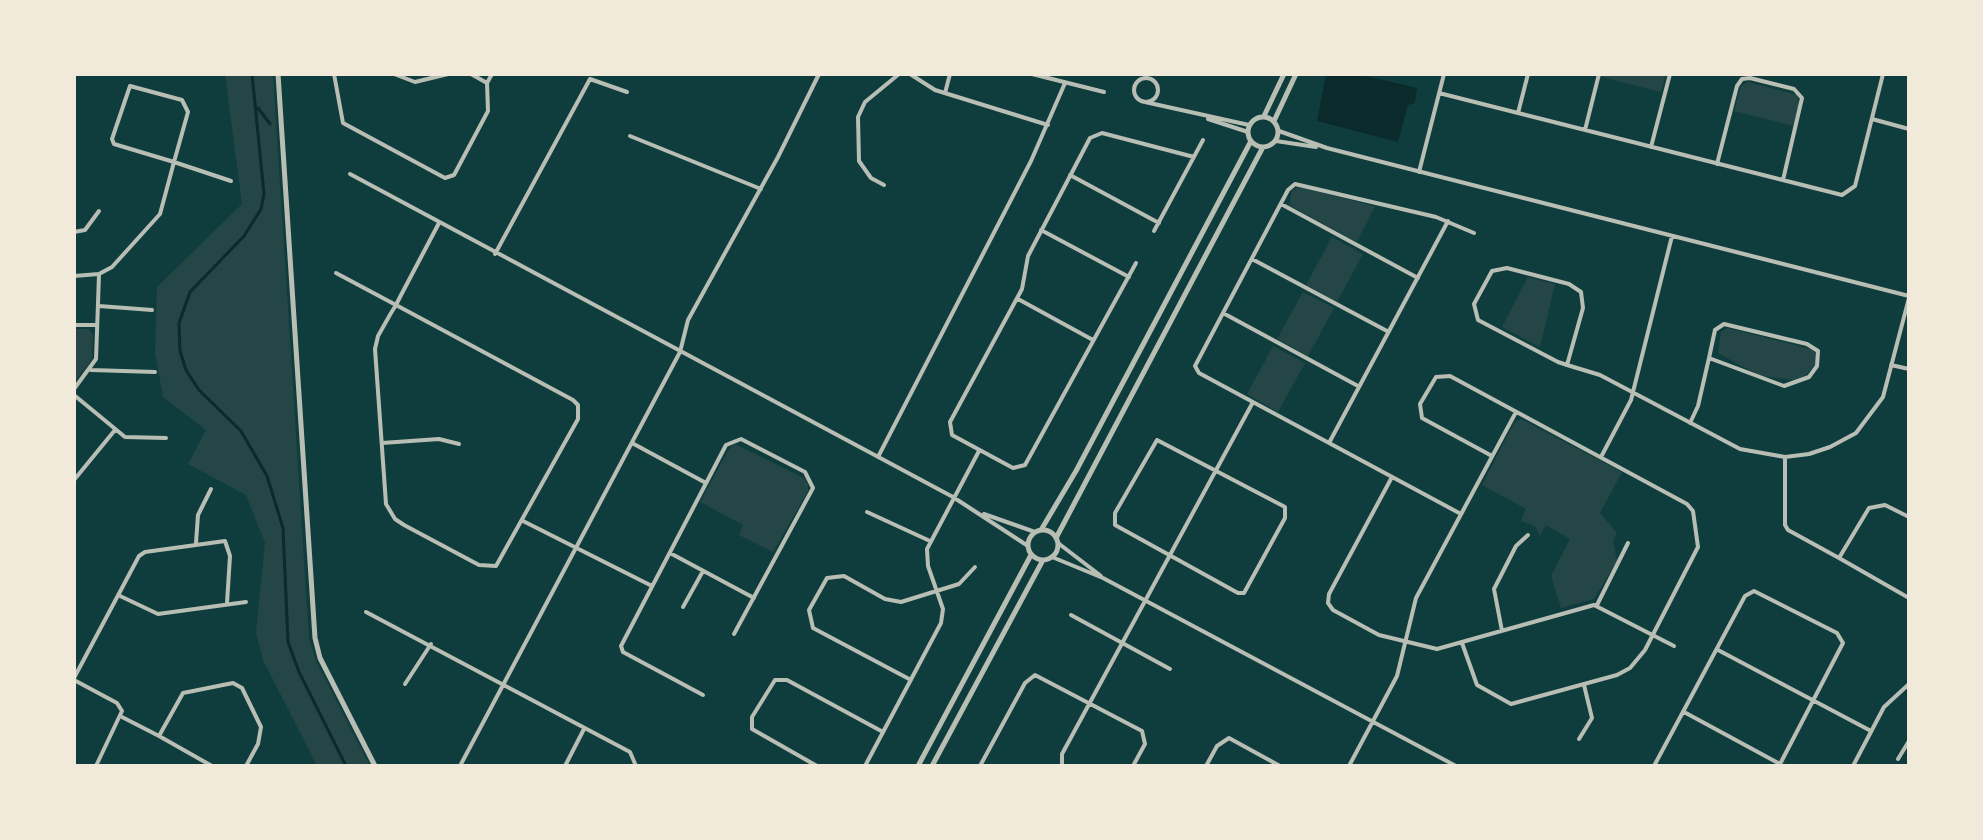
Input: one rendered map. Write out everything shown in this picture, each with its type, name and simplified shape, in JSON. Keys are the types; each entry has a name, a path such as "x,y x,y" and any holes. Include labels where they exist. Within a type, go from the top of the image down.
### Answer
{"street":[{"path":"278,74 315,638 320,658 375,766"},
{"path":"334,74 343,123 445,178 454,175 488,111 487,83 492,74"},
{"path":"394,74 412,82 448,74"},
{"path":"471,74 487,83"},
{"path":"460,766 680,352 688,320 761,189 819,74"},
{"path":"884,185 871,178 859,161 858,117 865,102 899,74"},
{"path":"910,74 923,84 945,93 1048,125"},
{"path":"945,93 950,74"},
{"path":"1032,74 1104,92"},
{"path":"1145,102 1154,99 1159,74"},
{"path":"1248,129 1264,116 1284,74"},
{"path":"1274,121 1296,74"},
{"path":"1419,172 1444,74"},
{"path":"1518,113 1528,74"},
{"path":"1585,130 1599,74"},
{"path":"1651,147 1670,74"},
{"path":"1439,93 1842,195 1850,192 1883,74"},
{"path":"1168,108 1150,79 1141,77 1134,91 1138,99 1145,102 1248,129"},
{"path":"1717,164 1737,86 1742,79 1750,78 1794,89 1802,98 1783,180"},
{"path":"495,254 590,79 627,92"},
{"path":"878,457 1048,125 1065,83"},
{"path":"74,276 99,274 112,267 157,220 174,162 188,112 182,100 130,86 113,142 174,162 231,181"},
{"path":"1264,116 1274,121 1279,131 1276,141"},
{"path":"1872,119 1909,129"},
{"path":"1028,546 1084,458 1251,141 1248,129"},
{"path":"1279,131 1327,148 1909,297 1883,397 1856,433 1830,447 1785,457 1740,449 1600,375 1567,365 1478,320 1474,304 1492,271 1507,268 1533,274 1569,284 1581,292 1583,308 1567,365"},
{"path":"1136,263 1025,465 1013,468 954,437 949,425 1017,299 1025,282 1028,256 1090,138 1098,133 1194,157"},
{"path":"630,136 761,189"},
{"path":"1154,231 1203,140"},
{"path":"1251,141 1263,147"},
{"path":"1052,557 1057,541 1263,147 1276,141 1327,148"},
{"path":"350,174 953,497 1028,546 1031,555 918,766"},
{"path":"1070,175 1159,223"},
{"path":"1461,514 1199,373 1195,364 1291,186 1305,183 1448,221 1474,233"},
{"path":"1281,204 1418,278"},
{"path":"74,232 85,230 99,211"},
{"path":"1329,443 1448,221"},
{"path":"336,273 396,305 578,405 578,419 501,562 493,567 479,565 404,525 388,510 375,349 396,305 439,223"},
{"path":"1041,230 1129,277"},
{"path":"1601,457 1633,392 1672,235"},
{"path":"1252,259 1388,331"},
{"path":"74,389 91,370 97,352 99,274"},
{"path":"1017,299 1093,340"},
{"path":"99,306 152,310"},
{"path":"1223,313 1358,387"},
{"path":"1690,423 1698,406 1715,330 1724,324 1807,344 1818,351 1819,357 1809,377 1784,386 1709,358"},
{"path":"74,325 97,325"},
{"path":"1891,365 1909,369"},
{"path":"91,370 155,372"},
{"path":"1462,643 1475,682 1507,703 1524,703 1630,668 1653,635 1698,550 1693,511 1687,504 1447,375 1436,377 1419,407 1422,418 1492,456"},
{"path":"74,395 115,430 131,439 166,438"},
{"path":"1062,766 1062,754 1089,702 1253,402"},
{"path":"1349,766 1397,676 1416,598 1516,412"},
{"path":"74,480 115,430"},
{"path":"382,443 439,439 459,444"},
{"path":"703,695 623,652 621,644 726,445 735,439 746,440 805,472 812,479 811,494 734,634"},
{"path":"1164,440 1286,509 1285,518 1246,592 1238,593 1171,557 1119,530 1114,522 1115,513 1152,444 1164,440"},
{"path":"632,443 706,483"},
{"path":"865,766 941,623 943,609 927,556 930,541 979,451"},
{"path":"1785,457 1785,525 1788,530 1909,598"},
{"path":"1392,477 1329,594 1328,603 1333,610 1379,635 1434,649 1586,605 1597,605 1674,646"},
{"path":"197,544 198,515 211,489"},
{"path":"1839,558 1869,508 1885,505 1909,517"},
{"path":"867,512 930,541"},
{"path":"981,513 1038,531 1057,541 1103,578"},
{"path":"523,521 652,586"},
{"path":"1502,631 1494,589 1516,546 1528,535"},
{"path":"212,766 122,717 117,703 74,679 142,553 217,540 228,544 227,603"},
{"path":"1597,605 1628,543"},
{"path":"670,553 754,598"},
{"path":"1031,555 1043,560 1052,557 1103,578 1456,766"},
{"path":"932,766 1043,560"},
{"path":"911,680 813,628 809,610 827,578 835,575 894,601 966,581 975,567"},
{"path":"683,607 703,571"},
{"path":"1654,766 1745,596 1750,591 1761,592 1841,637 1841,650 1780,765 1683,712"},
{"path":"118,595 148,612 158,614 246,602"},
{"path":"366,612 630,752 636,766"},
{"path":"1071,615 1170,669"},
{"path":"405,684 431,644"},
{"path":"1717,649 1871,731"},
{"path":"980,766 1029,677 1042,677 1144,734 1145,744 1133,766"},
{"path":"817,766 752,729 752,717 775,680 787,680 883,732"},
{"path":"159,736 186,690 238,684 261,727 258,744 246,766"},
{"path":"1853,766 1892,697 1909,684"},
{"path":"1579,739 1592,718 1584,685"},
{"path":"96,766 122,717"},
{"path":"565,766 585,729"},
{"path":"1206,766 1217,746 1229,738 1280,766"},
{"path":"1898,759 1909,741"}],"shaded area":[{"path":"225,74 273,74 309,638 316,661 370,766 317,766 263,660 256,632 265,543 246,495 188,464 206,430 163,397 155,352 157,287 242,204"},
{"path":"1326,74 1357,74 1417,88 1415,103 1408,105 1398,142 1317,121"},
{"path":"1603,74 1666,74 1661,92 1602,77"},
{"path":"1748,82 1797,95 1799,104 1793,126 1734,111 1741,86"},
{"path":"1298,187 1375,206 1357,242 1289,205 1292,191"},
{"path":"1332,237 1363,254 1337,302 1306,285"},
{"path":"1528,277 1555,284 1540,347 1502,327"},
{"path":"1303,292 1334,308 1308,356 1277,339"},
{"path":"1727,328 1811,349 1816,353 1815,364 1806,375 1795,380 1760,376 1718,353 1721,332"},
{"path":"74,329 89,329 93,334 92,359 74,383"},
{"path":"1273,346 1305,363 1278,412 1247,394"},
{"path":"1521,419 1622,472 1600,513 1617,533 1613,541 1617,561 1594,599 1561,608 1551,576 1570,539 1546,525 1540,536 1535,526 1521,521 1526,509 1482,485 1514,423"},
{"path":"735,444 804,478 808,484 808,491 773,552 739,535 743,525 700,502 729,449"}],"waterway":[{"path":"252,74 264,194 261,209 244,236 190,292 179,323 180,351 186,370 199,390 241,431 267,476 283,528 288,642 299,672 346,766"},
{"path":"258,108 270,124"}]}
